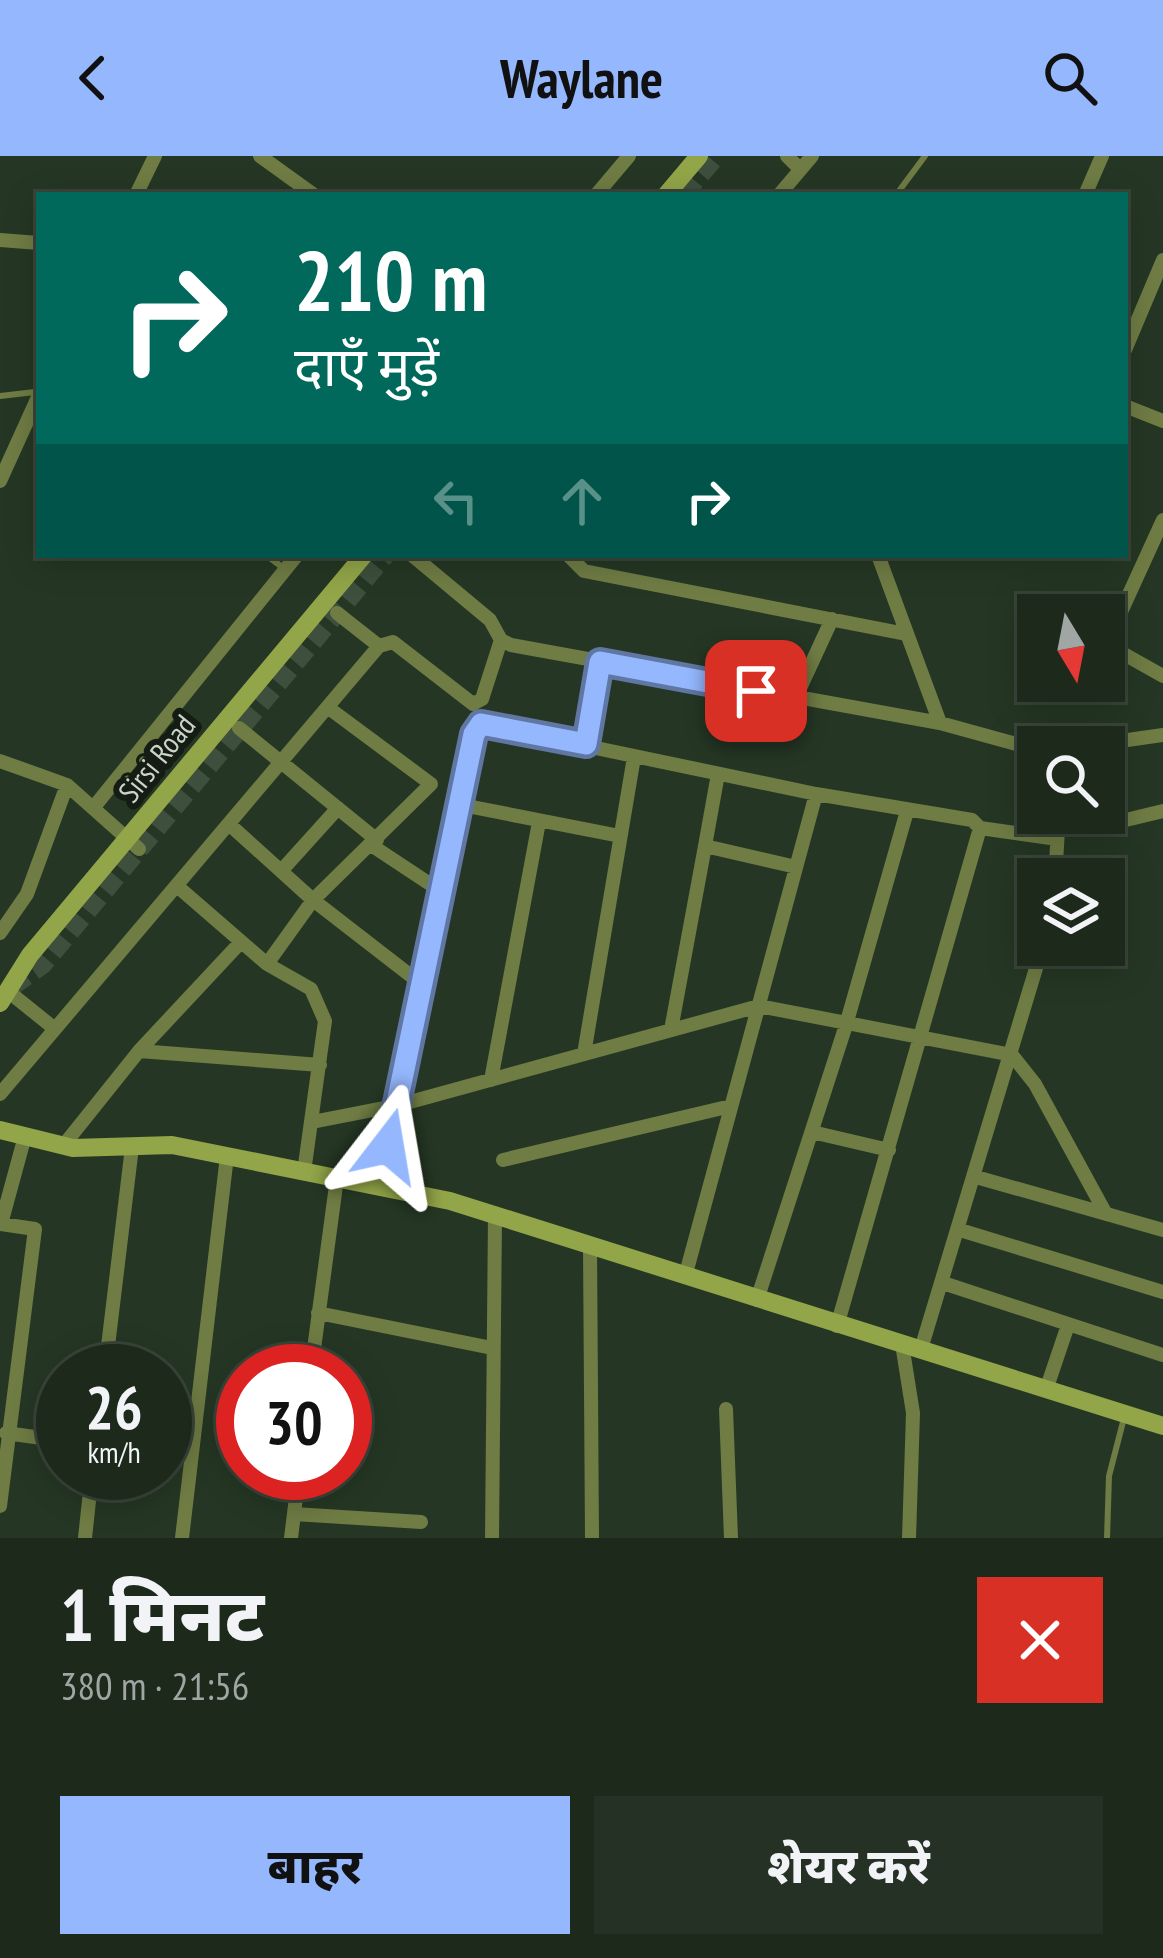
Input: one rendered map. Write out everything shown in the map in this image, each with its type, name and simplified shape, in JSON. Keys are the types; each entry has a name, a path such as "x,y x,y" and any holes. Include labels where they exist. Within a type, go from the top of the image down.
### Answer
{"street":[{"path":"137,192 155,156"},
{"path":"260,156 310,192"},
{"path":"598,192 628,156"},
{"path":"669,192 699,156"},
{"path":"787,156 800,169"},
{"path":"781,192 812,156"},
{"path":"1086,192 1102,156"},
{"path":"0,240 36,243"},
{"path":"1128,343 1163,260"},
{"path":"0,481 36,401"},
{"path":"1128,407 1163,421"},
{"path":"1125,603 1163,520"},
{"path":"94,808 294,558"},
{"name":"Sirsi Road","path":"4,996 30,956 134,844 362,558"},
{"path":"0,1094 380,646 393,642 473,704 482,699 501,640 490,620 416,558"},
{"path":"571,558 584,571 906,634"},
{"path":"879,558 940,723"},
{"path":"337,613 380,646"},
{"path":"796,698 832,619"},
{"path":"501,640 940,723 1017,745"},
{"path":"1125,656 1163,676"},
{"path":"586,744 600,662"},
{"path":"267,964 314,901 431,784 330,709"},
{"path":"377,1186 399,1105 481,724 816,794 972,820 980,828 1017,827"},
{"path":"239,728 374,843 442,892"},
{"path":"1125,740 1163,735"},
{"path":"584,1054 634,757"},
{"path":"0,761 68,784 134,844"},
{"path":"671,1030 718,774"},
{"path":"0,933 27,894 68,784"},
{"path":"685,1277 816,794"},
{"path":"462,805 620,836"},
{"path":"281,870 338,808"},
{"path":"757,1300 846,1024 907,811"},
{"path":"1125,820 1163,811"},
{"path":"490,1080 539,822"},
{"path":"230,825 314,901 424,986"},
{"path":"837,1326 980,828"},
{"path":"705,846 796,867"},
{"path":"177,886 239,944 311,989 320,1001 325,1039 304,1172"},
{"path":"63,1146 139,1051 239,944"},
{"path":"909,1538 912,1346 943,1283 1037,966"},
{"path":"4,996 55,1029"},
{"path":"312,1122 399,1105 759,1006 1012,1055 1035,1084 1106,1214"},
{"path":"139,1051 320,1065"},
{"path":"503,1160 731,1106"},
{"path":"0,1130 63,1146 172,1145 495,1215 1163,1426"},
{"path":"812,1132 889,1150"},
{"path":"0,1506 6,1387 35,1229 1,1224 25,1136"},
{"path":"108,1344 132,1147"},
{"path":"182,1538 227,1156"},
{"path":"976,1177 1163,1230"},
{"path":"314,1344 337,1178"},
{"path":"491,1538 495,1215"},
{"path":"960,1230 1163,1292"},
{"path":"590,1246 592,1538"},
{"path":"943,1283 1163,1355"},
{"path":"318,1313 492,1348"},
{"path":"1046,1390 1068,1324"},
{"path":"726,1409 730,1538"},
{"path":"6,1433 36,1437"},
{"path":"85,1538 89,1500"},
{"path":"291,1538 296,1500"},
{"path":"294,1514 421,1522"}],"lane":[{"path":"898,192 925,156"},
{"path":"0,396 36,394"},
{"path":"270,558 285,569"},
{"path":"1107,1538 1109,1476 1124,1414"}],"tunnel":[{"path":"687,192 717,156"},
{"path":"12,987 43,965 383,558"}],"route":[{"path":"388,1146 474,734 481,724 586,744 600,662 756,691"}]}
